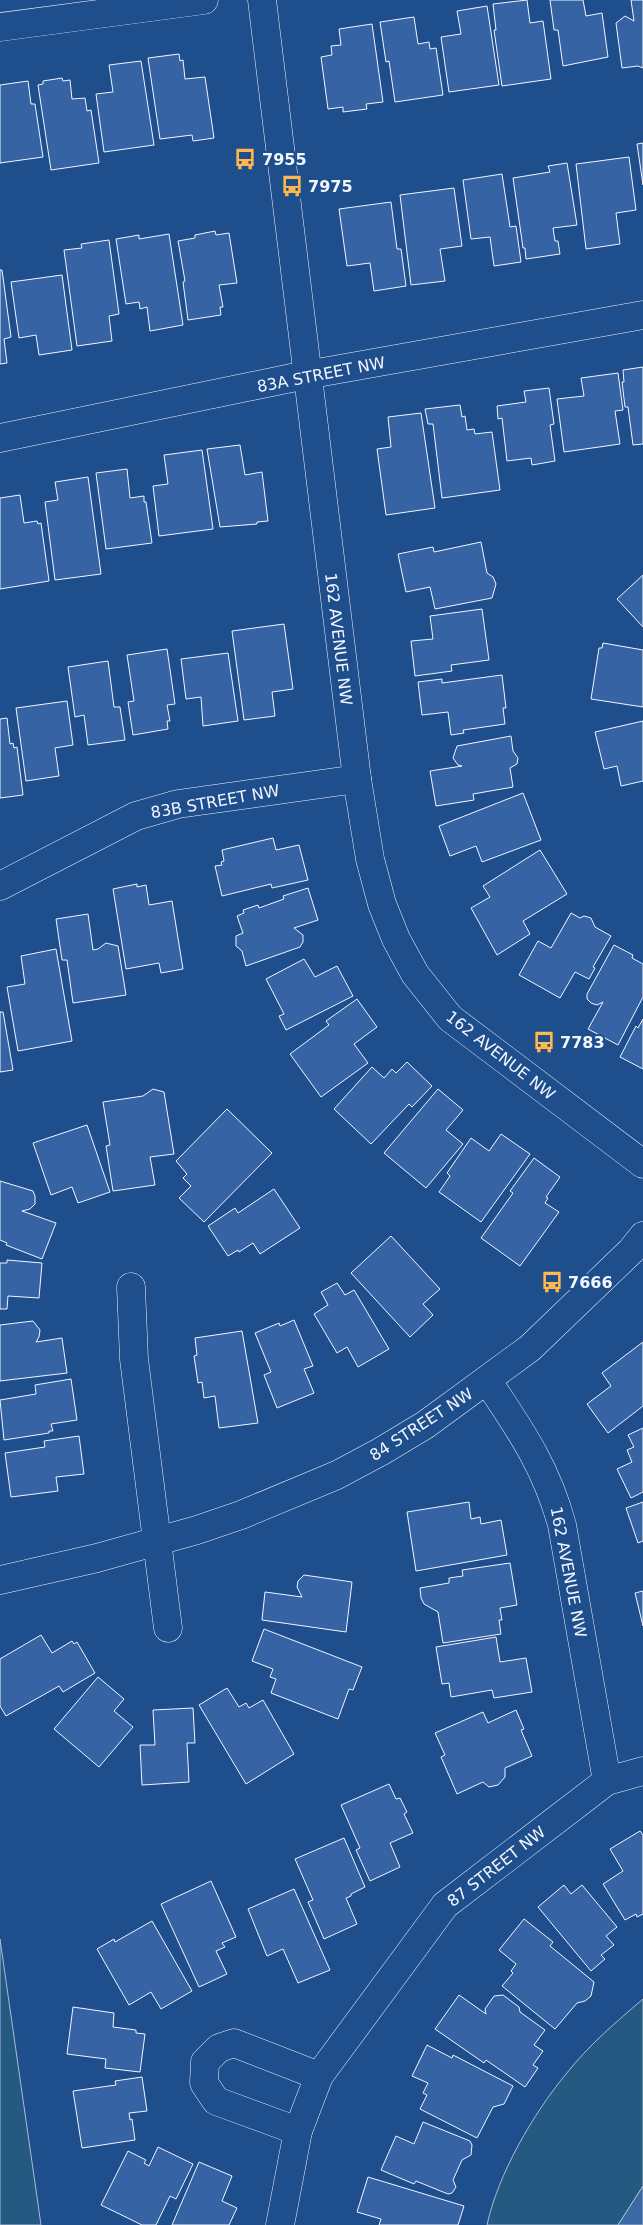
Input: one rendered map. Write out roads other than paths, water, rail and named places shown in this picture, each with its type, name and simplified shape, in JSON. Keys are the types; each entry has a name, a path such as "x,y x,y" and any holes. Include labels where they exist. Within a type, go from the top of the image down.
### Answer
{"street":[{"path":"0,27 204,0"},
{"name":"162 AVENUE NW","path":"262,0 306,376 357,778 370,859 382,904 396,940 415,974 450,1018 643,1164"},
{"name":"83A STREET NW","path":"0,438 306,376 643,315"},
{"name":"83B STREET NW","path":"0,886 136,816 178,804 357,778"},
{"name":"84 STREET NW","path":"0,1580 156,1542 240,1515 337,1475 380,1452 424,1425 530,1348 630,1251 643,1236"},
{"path":"131,1287 134,1358 168,1628"},
{"name":"162 AVENUE NW","path":"487,1380 534,1451 554,1495 562,1525 607,1781"},
{"name":"87 STREET NW","path":"280,2225 298,2131 321,2072 445,1905 607,1781 643,1772"},
{"path":"298,2131 216,2101 204,2083 205,2062 219,2048 234,2043 321,2072"}],"place":[{"name":"7955","path":"245,159"},
{"name":"7975","path":"292,186"},
{"name":"7783","path":"544,1042"},
{"name":"7666","path":"552,1282"}]}
